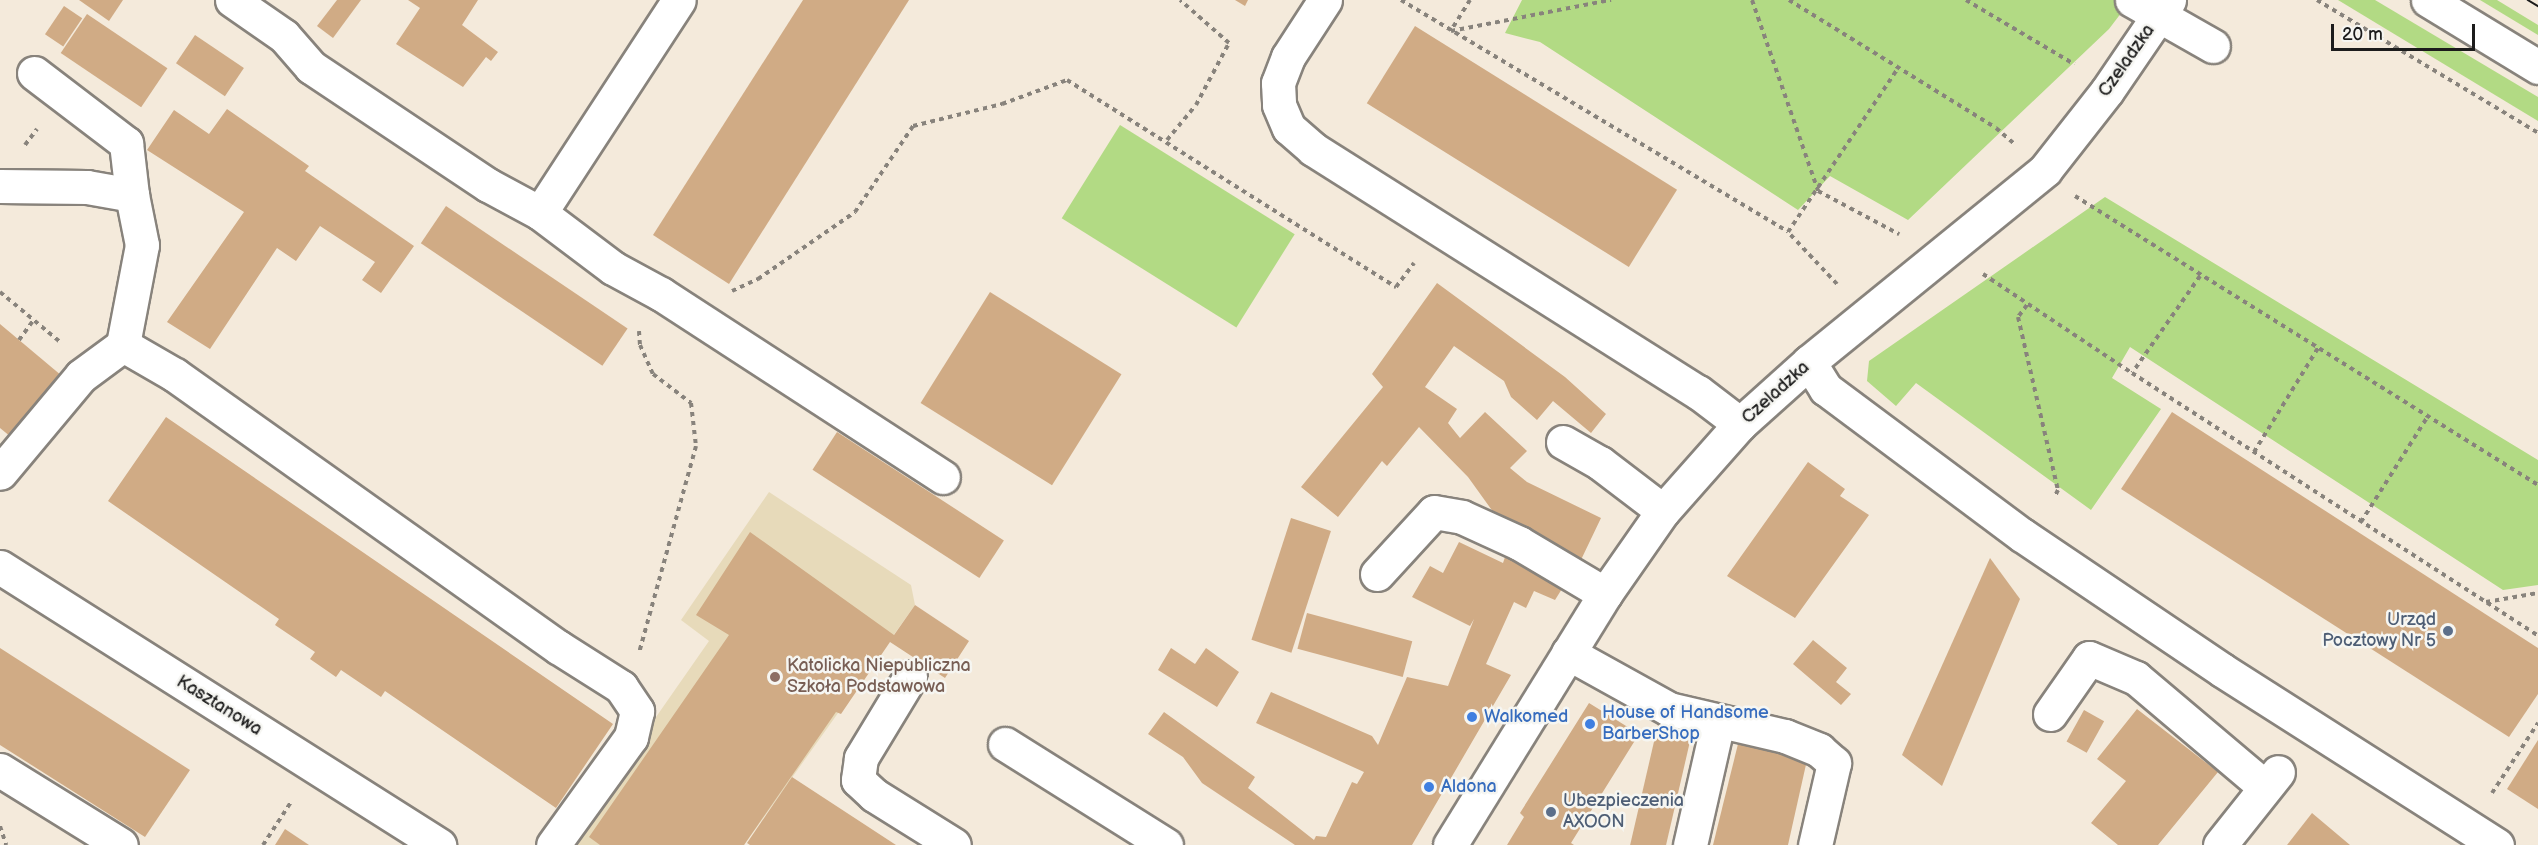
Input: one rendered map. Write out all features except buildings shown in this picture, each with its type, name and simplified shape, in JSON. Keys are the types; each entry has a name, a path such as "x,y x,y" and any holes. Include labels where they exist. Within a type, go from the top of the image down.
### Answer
{"street":[{"path":"232,0 284,36 311,67 488,185 540,213 613,268 661,294 942,477"},
{"path":"540,213 679,0"},
{"path":"1325,0 1288,57 1278,83 1279,105 1289,128 1313,149 1698,392 1740,424"},
{"path":"2428,0 2538,67"},
{"path":"2153,6 2213,46"},
{"name":"Czeladzka","path":"1450,845 1605,594 1663,511 1740,424 1809,362 2045,170 2107,91 2153,6"},
{"path":"0,473 93,367 123,345 142,245 132,195 126,143 34,73"},
{"path":"0,186 87,187 132,195"},
{"path":"123,345 175,375 558,647 621,687 637,711 631,737 553,845"},
{"path":"1809,362 1826,390 2022,535 2222,670 2498,845"},
{"path":"1563,442 1600,462 1663,511"},
{"path":"1377,574 1434,512 1462,516 1509,539 1605,594"},
{"name":"Kasztanowa","path":"0,567 439,845"},
{"path":"1568,653 1669,709 1785,736 1819,750 1834,764 1815,845"},
{"path":"2050,714 2089,658 2136,678 2272,780 2220,845"},
{"path":"910,677 861,758 858,780 874,795 954,845"},
{"path":"1690,845 1718,722"},
{"path":"1005,744 1166,845"},
{"path":"0,770 121,845"}],"path":[{"path":"1167,140 1196,105 1229,43 1180,0"},
{"path":"1401,0 1788,232 1844,291"},
{"path":"1452,31 1470,0"},
{"path":"1452,31 1611,0"},
{"path":"1752,0 1818,191 1910,240"},
{"path":"1789,0 1996,128 2018,148"},
{"path":"1966,0 2085,71"},
{"path":"2317,0 2538,133"},
{"path":"1788,232 1818,191 1898,68"},
{"path":"727,293 758,279 855,212 913,126 1002,104 1067,80 1167,140 1396,287 1421,254"},
{"path":"21,150 63,95"},
{"path":"2065,190 2538,484"},
{"path":"1980,272 2538,636"},
{"path":"2132,373 2200,276"},
{"path":"0,292 33,321 93,367"},
{"path":"621,687 644,642 696,446 691,404 653,374 640,345 638,321 661,294"},
{"path":"2027,304 2018,317 2058,490 2055,496"},
{"path":"19,340 33,321"},
{"path":"2254,452 2318,348"},
{"path":"2361,522 2428,416"},
{"path":"2485,602 2538,593"},
{"path":"2490,795 2538,723"},
{"path":"263,845 297,791"},
{"path":"0,826 6,845"}],"shaded area":[{"name":"Katolicka Niepubliczna Szkoła Podstawowa","path":"769,492 911,585 915,605 744,845 573,845 578,829 709,641 681,620"}],"green space":[{"path":"1522,0 2131,0 2109,29 1908,220 1830,176 1798,210 1540,42 1505,33"},
{"path":"2338,0 2375,0 2538,97 2538,121"},
{"path":"2480,0 2497,0 2538,25 2538,35"},
{"path":"1120,125 1295,234 1236,327 1062,218"},
{"path":"2105,197 2538,460 2538,585 2503,590 2130,347 2112,378 2161,409 2091,510 1916,383 1896,406 1867,381 1869,361"}],"tram line":[{"path":"2528,0 2538,6"}],"place":[{"name":"Urząd Pocztowy Nr 5","path":"2448,631"},
{"name":"Katolicka Niepubliczna Szkoła Podstawowa","path":"775,677"},
{"name":"Walkomed","path":"1472,717"},
{"name":"House of Handsome BarberShop","path":"1590,724"},
{"name":"Aldona","path":"1429,787"},
{"name":"Ubezpieczenia AXOON","path":"1551,812"}]}
